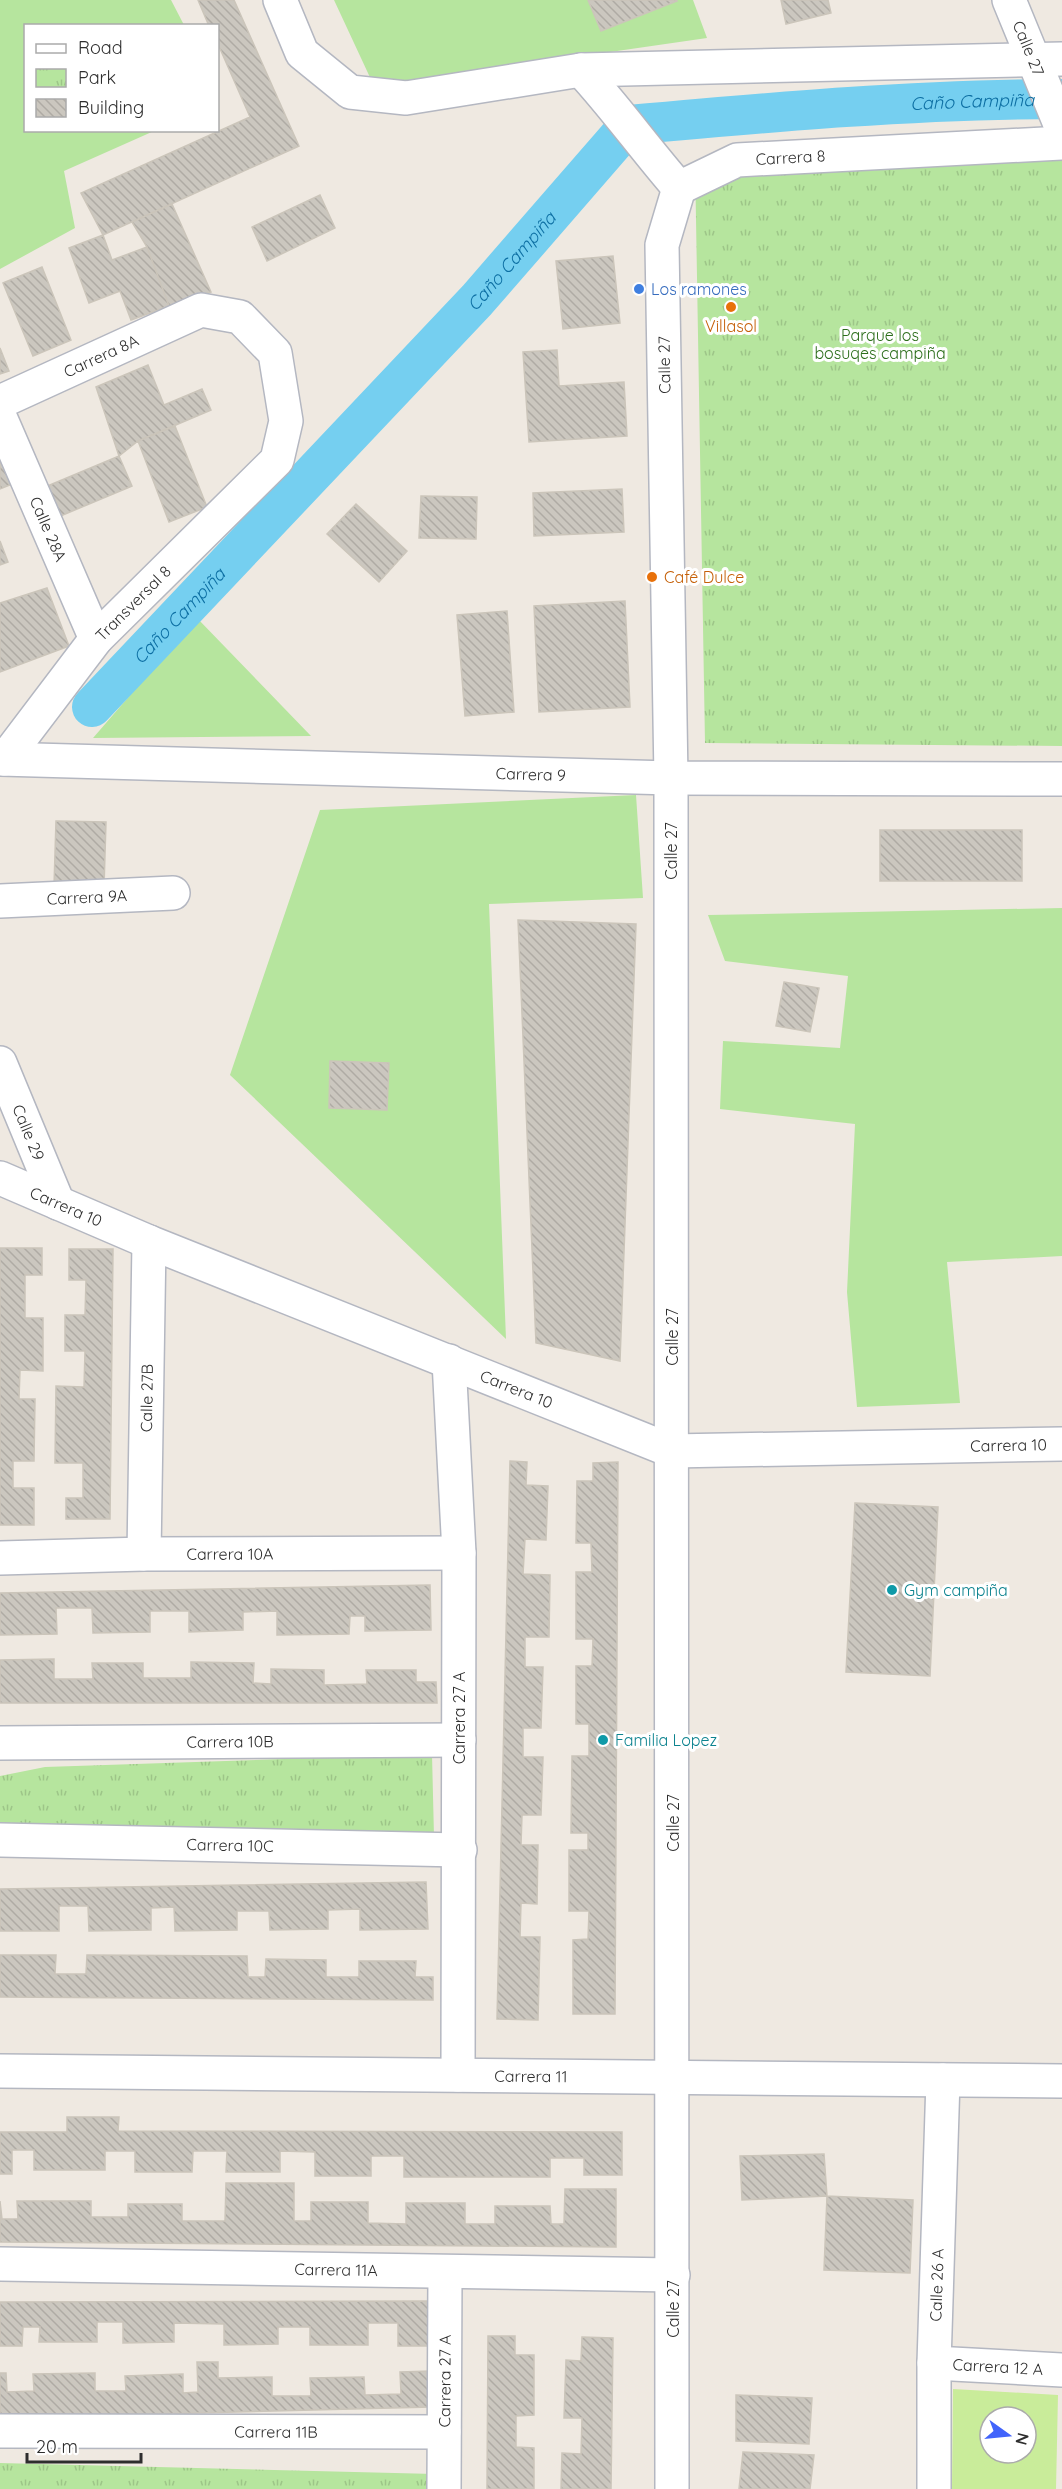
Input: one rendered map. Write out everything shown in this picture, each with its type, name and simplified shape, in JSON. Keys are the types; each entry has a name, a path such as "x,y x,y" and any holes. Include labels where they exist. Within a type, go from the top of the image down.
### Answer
{"street":[{"path":"280,0 302,53 350,92 406,98 581,70 1046,65"},
{"name":"Calle 27","path":"1009,0 1046,65 1060,129"},
{"path":"581,70 619,112 638,140 679,188"},
{"name":"Carrera 8","path":"679,188 736,160 1060,129"},
{"name":"Calle 27","path":"672,2489 674,2078 671,778 662,244 679,188"},
{"name":"Carrera 8A","path":"0,402 201,310 240,317 275,353 286,421 277,460"},
{"name":"Calle 28A","path":"0,417 96,639"},
{"name":"Transversal 8","path":"2,759 96,639 277,460"},
{"name":"Carrera 9","path":"2,759 671,778 1062,779"},
{"name":"Carrera 9A","path":"0,901 173,893"},
{"name":"Calle 29","path":"0,1063 58,1203"},
{"name":"Carrera 10","path":"0,1178 149,1242 672,1451 1062,1444"},
{"name":"Calle 27B","path":"144,1554 149,1242"},
{"name":"Carrera 27 A","path":"449,1361 459,1553 458,2076"},
{"name":"Carrera 10A","path":"0,1558 144,1554 459,1553"},
{"name":"Carrera 10B","path":"0,1743 459,1740"},
{"name":"Carrera 10C","path":"0,1840 460,1850"},
{"name":"Carrera 11","path":"0,2071 1062,2081"},
{"name":"Calle 26 A","path":"934,2489 934,2363 943,2080"},
{"name":"Carrera 11A","path":"0,2264 673,2275"},
{"name":"Carrera 27 A","path":"444,2489 445,2273"},
{"name":"Carrera 12 A","path":"934,2363 1062,2370"},
{"name":"Carrera 11B","path":"0,2431 444,2432"}],"green space":[{"path":"0,0 171,0 183,24 24,24 24,132 152,132 64,171 75,228 0,269"},
{"path":"334,0 693,0 707,38 374,86"},
{"name":"Parque los bosuqes campiña","path":"1062,158 1062,746 705,743 695,161"},
{"path":"197,618 311,736 93,738"},
{"path":"636,795 643,898 489,904 506,1339 230,1075 320,810"},
{"path":"1062,908 1062,1256 947,1262 960,1403 857,1407 847,1292 855,1124 720,1109 723,1041 840,1048 848,976 725,961 708,915"},
{"path":"432,1754 434,1836 0,1832 0,1776 45,1767"},
{"path":"953,2389 1058,2395 1056,2489 952,2489"},
{"path":"0,2463 435,2474 436,2489 0,2489"}],"building":[{"path":"198,0 234,0 299,146 103,235 81,193 250,117 219,46 219,24 208,24"},
{"path":"588,0 676,0 677,1 601,31"},
{"path":"781,0 828,0 831,13 786,24"},
{"path":"320,195 335,228 267,261 252,227"},
{"path":"172,204 211,292 169,306 147,247 132,222"},
{"path":"103,235 112,260 147,247 169,306 131,320 120,291 89,303 69,248"},
{"path":"613,256 620,323 563,329 556,261"},
{"path":"42,267 71,340 33,356 3,283"},
{"path":"0,348 9,371 0,374"},
{"path":"557,350 559,386 624,382 627,436 529,442 523,352"},
{"path":"148,365 164,405 202,389 211,410 138,441 119,456 96,387"},
{"path":"175,426 207,507 169,522 138,441"},
{"path":"0,456 12,484 0,489"},
{"path":"119,456 132,486 51,520 38,490"},
{"path":"622,489 624,532 534,536 533,493"},
{"path":"421,496 477,497 476,539 419,538"},
{"path":"356,504 407,551 379,582 327,534"},
{"path":"0,541 8,562 0,565"},
{"path":"47,588 69,646 0,672 0,603"},
{"path":"625,601 630,707 539,712 534,606"},
{"path":"507,611 514,712 465,716 457,615"},
{"path":"56,821 106,822 104,887 54,886"},
{"path":"880,830 1022,830 1022,881 880,881"},
{"path":"518,920 636,924 620,1361 536,1343"},
{"path":"784,982 819,988 810,1032 776,1026"},
{"path":"330,1061 389,1063 387,1110 329,1108"},
{"path":"0,1248 42,1248 42,1275 25,1275 25,1318 43,1318 43,1371 20,1370 19,1399 35,1399 34,1461 13,1461 13,1488 34,1488 34,1525 0,1525"},
{"path":"69,1249 113,1249 110,1519 66,1519 66,1498 83,1498 83,1463 55,1463 56,1386 84,1387 85,1351 65,1351 65,1315 85,1315 86,1280 69,1280"},
{"path":"510,1461 527,1462 526,1485 548,1486 546,1540 525,1539 523,1574 550,1575 549,1637 525,1637 525,1667 543,1667 541,1728 523,1728 523,1757 543,1757 541,1815 522,1815 521,1845 538,1845 537,1904 521,1903 520,1937 540,1937 538,2020 497,2019"},
{"name":"Familia Lopez","path":"618,1462 615,2014 573,2014 573,1940 588,1939 589,1911 569,1911 569,1850 588,1850 588,1833 571,1833 572,1756 589,1756 589,1724 576,1724 576,1666 592,1666 593,1639 576,1639 576,1572 592,1572 591,1543 576,1543 577,1481 593,1481 593,1463"},
{"name":"Gym campiña","path":"855,1503 938,1507 930,1676 846,1672"},
{"path":"430,1585 431,1630 365,1631 365,1616 350,1616 349,1634 277,1635 277,1611 243,1612 243,1630 189,1632 189,1611 150,1611 150,1632 93,1633 92,1608 56,1608 57,1634 0,1635 0,1593"},
{"path":"54,1659 54,1679 93,1679 92,1663 143,1663 143,1678 191,1678 191,1662 254,1663 253,1683 271,1684 271,1669 324,1670 324,1685 367,1684 366,1670 416,1670 416,1682 436,1682 437,1703 0,1703 0,1660"},
{"path":"426,1882 428,1929 360,1930 360,1909 328,1910 328,1929 270,1930 269,1911 237,1911 237,1930 175,1931 174,1907 151,1908 151,1930 89,1931 88,1906 59,1906 59,1931 0,1931 0,1889"},
{"path":"0,1955 56,1955 55,1974 86,1974 87,1955 247,1956 248,1977 265,1977 266,1959 326,1960 326,1977 359,1977 359,1961 416,1961 415,1977 433,1977 433,2000 0,1997"},
{"path":"67,2117 119,2117 118,2131 622,2132 622,2175 584,2175 584,2158 550,2158 550,2177 404,2177 404,2156 371,2156 371,2176 315,2176 315,2152 280,2151 280,2172 226,2172 227,2151 193,2151 192,2172 135,2172 135,2151 105,2151 105,2170 34,2170 34,2150 12,2150 12,2174 0,2174 0,2132 67,2132"},
{"path":"824,2154 827,2196 742,2200 740,2156"},
{"path":"226,2183 294,2183 294,2221 311,2221 311,2202 368,2202 368,2223 406,2224 406,2203 465,2203 465,2224 495,2224 495,2206 550,2206 551,2224 564,2224 565,2189 616,2189 616,2247 0,2242 0,2201 2,2219 18,2219 17,2201 91,2201 91,2217 128,2217 128,2204 182,2204 182,2221 225,2221"},
{"path":"827,2196 913,2200 910,2273 824,2270"},
{"path":"429,2301 429,2346 398,2346 398,2323 368,2323 368,2345 310,2345 310,2327 278,2327 278,2344 224,2345 224,2324 174,2323 174,2342 123,2343 123,2322 97,2322 97,2342 39,2342 40,2327 23,2327 22,2346 0,2346 0,2302"},
{"path":"488,2336 515,2336 515,2355 534,2355 534,2415 516,2416 516,2447 534,2448 534,2489 487,2489"},
{"path":"582,2337 613,2338 611,2489 561,2489 562,2453 581,2454 582,2418 564,2418 566,2360 581,2361"},
{"path":"197,2362 218,2362 218,2378 272,2377 272,2396 311,2396 310,2378 364,2377 365,2395 401,2394 400,2372 430,2371 431,2407 0,2418 0,2373 6,2373 7,2392 34,2391 33,2374 95,2373 95,2391 126,2391 125,2376 183,2374 183,2393 198,2392"},
{"path":"736,2395 812,2398 809,2444 736,2441"},
{"path":"743,2452 814,2455 810,2489 739,2489"}],"waterway":[{"name":"Caño Campiña","path":"92,707 477,300 629,125 899,104 1062,99"}],"place":[{"name":"Los ramones","path":"639,289"},
{"name":"Villasol","path":"731,307"},
{"name":"Café Dulce","path":"652,577"},
{"name":"Gym campiña","path":"892,1590"},
{"name":"Familia Lopez","path":"603,1740"}]}
